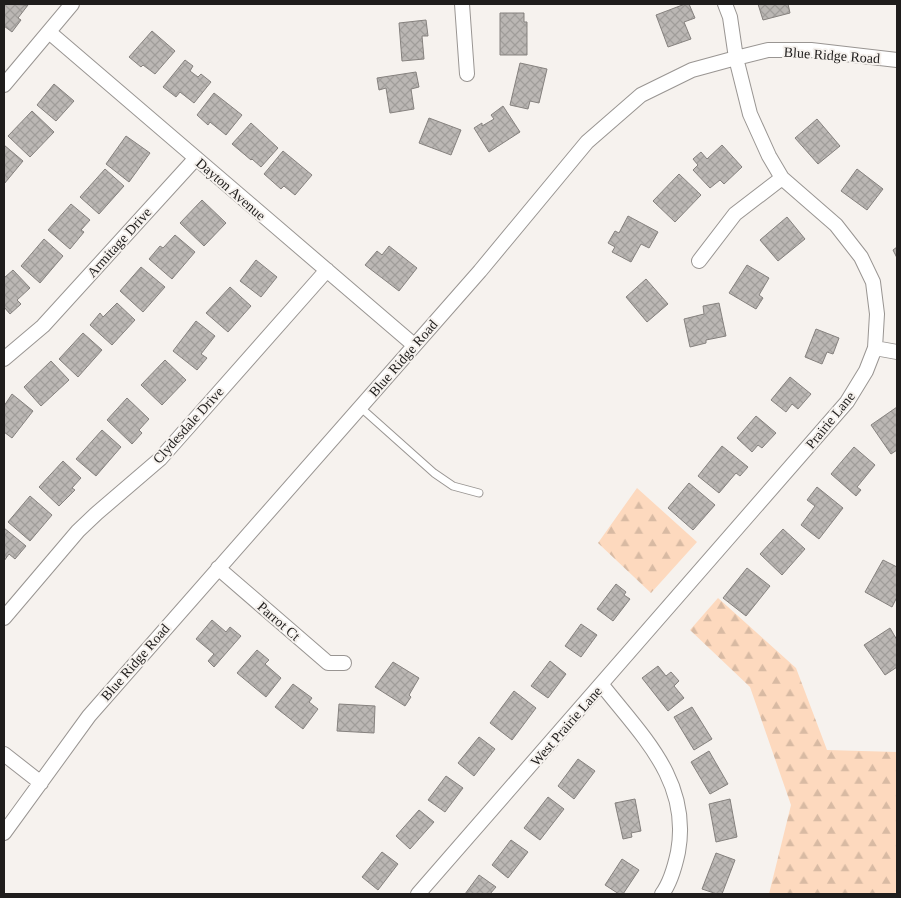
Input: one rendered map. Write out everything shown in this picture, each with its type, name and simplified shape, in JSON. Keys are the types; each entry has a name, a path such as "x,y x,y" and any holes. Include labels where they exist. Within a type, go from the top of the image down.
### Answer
{"street":[{"path":"4,86 72,4"},
{"path":"462,4 467,74"},
{"path":"726,4 736,58"},
{"name":"Dayton Avenue","path":"49,32 414,345"},
{"name":"Blue Ridge Road","path":"4,833 89,716 480,271 587,142 642,95 692,70 736,58 768,50 811,50 897,60"},
{"name":"Prairie Lane","path":"712,557 847,402 866,371 875,348 878,314 873,282 861,258 836,225 782,178 769,156 750,114 736,58"},
{"name":"Armitage Drive","path":"4,359 43,326 196,158"},
{"path":"699,260 736,214 782,178"},
{"name":"Clydesdale Drive","path":"4,618 78,531 160,459 327,270"},
{"path":"875,348 897,352"},
{"name":"West Prairie Lane","path":"418,894 712,557"},
{"name":"Parrot Ct","path":"218,568 328,663 344,663"},
{"path":"602,685 658,757 669,777 679,808 680,840 675,867 662,894"},
{"path":"4,754 41,783"}],"lane":[{"path":"360,407 434,472 453,486 479,493"}],"green space":[{"path":"637,488 697,542 651,593 598,543"},
{"path":"718,598 796,668 827,750 897,752 897,894 769,894 791,805 750,687 690,630"}],"building":[{"path":"4,4 28,5 18,18 21,20 12,32 4,26"},
{"path":"689,4 695,18 684,22 691,39 668,47 656,15"},
{"path":"758,4 788,4 790,13 763,20"},
{"path":"500,13 524,13 524,22 527,22 527,55 500,55"},
{"path":"426,20 428,36 422,36 424,59 402,61 399,23"},
{"path":"152,31 175,51 155,74 143,65 141,67 129,57"},
{"path":"185,60 193,66 190,71 198,77 201,74 211,82 194,103 180,92 176,97 163,87"},
{"path":"520,63 547,69 539,103 530,101 528,109 510,105"},
{"path":"416,72 419,87 411,89 414,109 390,113 386,88 379,90 377,78"},
{"path":"54,84 74,101 56,121 37,105"},
{"path":"214,93 242,115 226,135 210,122 208,125 197,115"},
{"path":"503,106 520,132 489,152 474,128 494,119 491,115"},
{"path":"32,111 54,132 30,157 8,136"},
{"path":"429,118 461,130 451,155 419,143"},
{"path":"817,119 840,146 818,164 795,138"},
{"path":"251,123 278,148 261,167 232,144"},
{"path":"126,136 150,153 129,182 106,164"},
{"path":"4,145 23,161 4,184"},
{"path":"722,145 742,167 724,184 720,180 710,188 693,170 698,165 693,159 701,152 707,159"},
{"path":"283,151 312,175 295,195 284,186 281,189 264,174"},
{"path":"105,169 124,186 99,214 80,197"},
{"path":"857,169 883,189 867,210 841,191"},
{"path":"679,174 701,195 675,222 653,201"},
{"path":"202,200 226,223 204,246 180,223"},
{"path":"71,204 90,220 81,230 84,232 70,249 48,230"},
{"path":"628,216 658,232 649,248 641,244 631,262 612,252 615,247 608,243 615,231 619,233"},
{"path":"787,217 805,239 778,261 760,240"},
{"path":"175,235 195,252 172,279 149,259 160,246 163,248"},
{"path":"44,239 63,256 40,283 21,266"},
{"path":"389,246 417,268 399,291 365,265 377,251 382,255"},
{"path":"897,247 897,258 893,250"},
{"path":"256,260 277,277 261,297 240,281"},
{"path":"747,265 769,278 759,295 763,298 756,309 729,293"},
{"path":"141,267 165,287 143,312 120,291"},
{"path":"13,270 30,288 17,300 21,304 10,314 4,307 4,278"},
{"path":"646,279 668,304 647,322 626,297"},
{"path":"230,287 251,306 228,332 206,313"},
{"path":"117,303 135,320 112,345 90,325 100,313 103,317"},
{"path":"719,303 726,336 706,340 706,343 690,347 684,319 704,314 703,306"},
{"path":"196,321 215,336 201,354 207,358 197,370 173,351"},
{"path":"816,329 839,338 833,354 827,352 822,364 805,357"},
{"path":"83,333 102,350 78,377 59,359"},
{"path":"165,360 186,380 162,405 141,385"},
{"path":"51,361 69,380 41,406 24,387"},
{"path":"790,377 811,394 798,409 792,404 786,412 771,400"},
{"path":"12,394 33,411 12,438 4,432 4,406"},
{"path":"127,398 149,419 139,430 142,433 132,444 107,420"},
{"path":"897,407 897,450 891,454 871,425"},
{"path":"756,416 776,433 762,448 758,445 752,452 737,438"},
{"path":"102,430 121,447 96,476 76,459"},
{"path":"722,446 748,467 740,476 736,473 719,493 698,476"},
{"path":"854,447 875,465 857,487 861,490 856,496 831,474"},
{"path":"63,461 81,478 72,488 75,490 59,506 39,487"},
{"path":"689,483 715,505 693,530 668,508"},
{"path":"817,487 843,508 819,539 801,525 815,506 807,500"},
{"path":"30,496 52,515 30,541 8,522"},
{"path":"4,528 26,546 15,559 9,554 4,561"},
{"path":"783,529 805,549 782,575 760,554"},
{"path":"883,560 897,567 897,597 892,607 865,592"},
{"path":"747,568 770,586 746,616 723,598"},
{"path":"616,584 626,592 624,595 630,599 613,621 597,609"},
{"path":"212,620 226,632 230,627 241,636 214,667 208,661 214,654 196,639"},
{"path":"581,624 597,635 581,657 565,646"},
{"path":"890,628 897,640 897,667 885,675 864,645"},
{"path":"257,650 269,660 265,664 281,678 266,697 237,673"},
{"path":"550,661 566,674 548,698 531,686"},
{"path":"393,662 419,678 405,706 375,687"},
{"path":"658,666 666,676 671,672 679,681 674,686 684,698 668,711 642,678"},
{"path":"293,684 312,698 309,702 318,709 303,729 275,707"},
{"path":"514,691 536,708 512,740 490,723"},
{"path":"339,704 375,706 374,733 337,731"},
{"path":"692,707 712,739 694,750 674,717"},
{"path":"479,737 495,749 474,776 458,763"},
{"path":"709,751 728,784 710,794 691,762"},
{"path":"578,759 595,771 574,799 558,786"},
{"path":"446,776 463,788 445,812 428,800"},
{"path":"548,797 564,809 540,840 524,828"},
{"path":"635,799 641,831 631,833 632,837 623,839 615,803"},
{"path":"730,799 737,837 716,842 709,804"},
{"path":"419,810 434,822 410,849 396,836"},
{"path":"511,840 528,852 508,878 492,865"},
{"path":"382,852 398,864 378,890 362,877"},
{"path":"716,853 735,860 722,894 702,889"},
{"path":"622,859 639,870 623,894 619,894 605,885"},
{"path":"479,875 496,887 490,894 465,894"}]}
